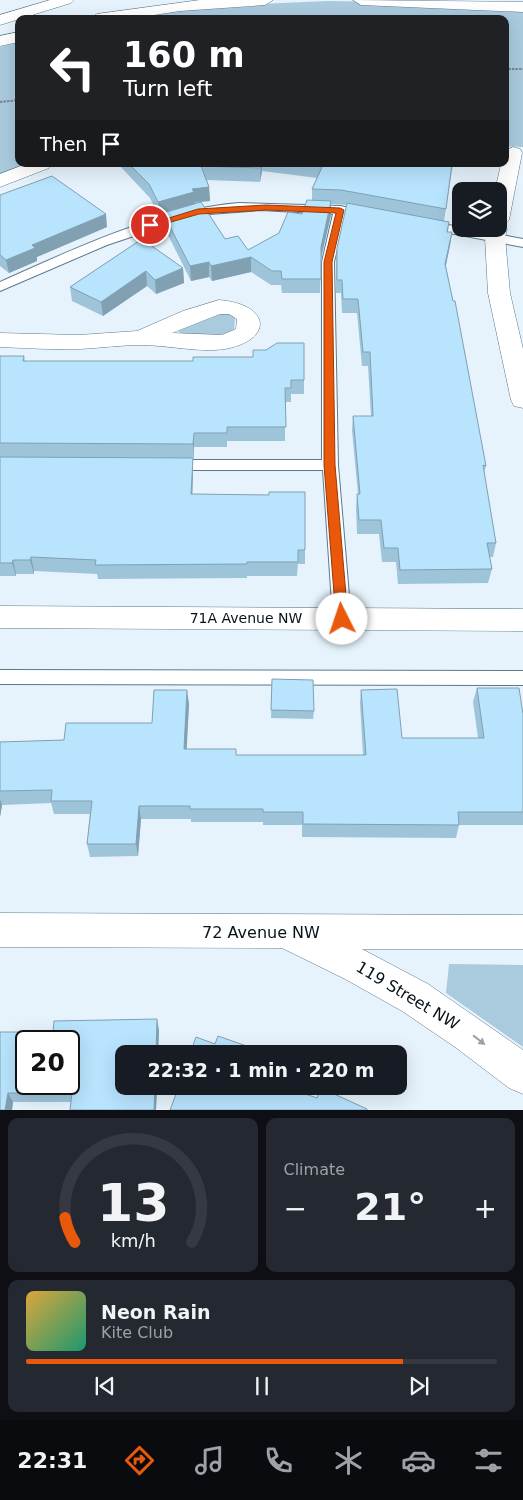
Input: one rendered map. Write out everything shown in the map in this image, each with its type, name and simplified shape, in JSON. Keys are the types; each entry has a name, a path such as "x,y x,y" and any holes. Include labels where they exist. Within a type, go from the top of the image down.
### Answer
{"street":[{"path":"16,15 66,0"},
{"path":"123,15 180,6 265,0"},
{"path":"361,0 523,7"},
{"path":"0,20 15,15"},
{"path":"0,41 15,38"},
{"path":"507,184 514,153"},
{"path":"0,181 35,167"},
{"path":"497,237 499,293 523,400"},
{"path":"0,340 79,342 141,338"},
{"name":"71A Avenue NW","path":"0,617 523,620"},
{"name":"72 Avenue NW","path":"0,930 523,932"},
{"name":"119 Street NW","path":"283,932 342,956 400,986 458,1024 523,1074"}],"lane":[{"path":"0,287 97,245 150,225 198,211 266,208 340,210 379,217"},
{"path":"340,210 328,262 330,465 342,619"},
{"path":"417,224 452,226"},
{"path":"507,234 523,243"},
{"path":"160,465 330,465"},
{"path":"0,676 523,678"}],"path":[{"path":"509,69 523,69"},
{"path":"0,102 15,100"}],"shaded area":[{"path":"327,1 401,2 523,10 523,147 509,146 509,15 150,15 216,6"},
{"path":"15,43 15,167 18,167 0,174 0,47"},
{"path":"210,313 229,313 235,317 234,330 222,334 209,335 182,334 178,331"},
{"path":"449,964 523,965 523,1047 446,993"}],"building":[{"path":"132,167 201,167 209,187 192,189 194,192 158,202 149,184"},
{"path":"322,167 452,167 446,209 341,190 312,189"},
{"path":"52,176 106,214 32,245 35,248 6,260 0,255 0,195"},
{"path":"307,200 331,201 321,247 321,279 282,279 281,271 272,271 251,257 211,266 209,262 190,266 163,213 201,202 225,239 238,236 248,250 279,233 288,212 302,214"},
{"path":"347,203 449,222 447,232 452,232 445,264 453,301 455,301 486,466 483,465 496,543 487,543 492,569 400,570 398,548 384,548 381,520 359,520 357,494 360,494 353,416 373,416 370,352 363,352 358,299 343,299 342,280 337,280 337,248"},
{"path":"142,239 183,268 155,280 146,271 101,302 70,287"},
{"path":"277,343 304,343 304,380 291,380 291,388 285,388 286,427 227,427 227,433 194,433 193,444 0,443 0,356 24,356 23,361 193,361 193,357 253,357 253,350 266,350"},
{"path":"0,457 193,458 191,494 269,495 269,492 305,492 305,550 298,550 298,562 95,565 96,560 31,557 30,560 13,560 12,563 0,563"},
{"path":"272,679 313,680 314,711 271,710"},
{"path":"477,688 519,688 523,714 523,812 458,812 459,825 303,824 303,812 263,812 263,809 190,809 190,806 139,806 136,844 87,844 92,801 51,801 52,790 0,791 0,742 64,740 66,723 152,723 154,690 187,690 184,749 236,749 236,755 366,755 361,690 397,689 402,738 484,738"},
{"path":"157,1019 156,1045 115,1045 115,1095 155,1095 154,1110 70,1110 72,1095 80,1095 80,1030 53,1030 54,1021"},
{"path":"0,1032 15,1032 15,1093 8,1093 5,1110 0,1110"},
{"path":"218,1036 244,1045 193,1045 196,1037 215,1044"},
{"path":"176,1095 308,1095 317,1098 318,1095 336,1095 367,1109 367,1110 170,1110"}],"route":[{"path":"150,225 198,211 266,208 340,210 328,262 330,465 342,619"}]}
